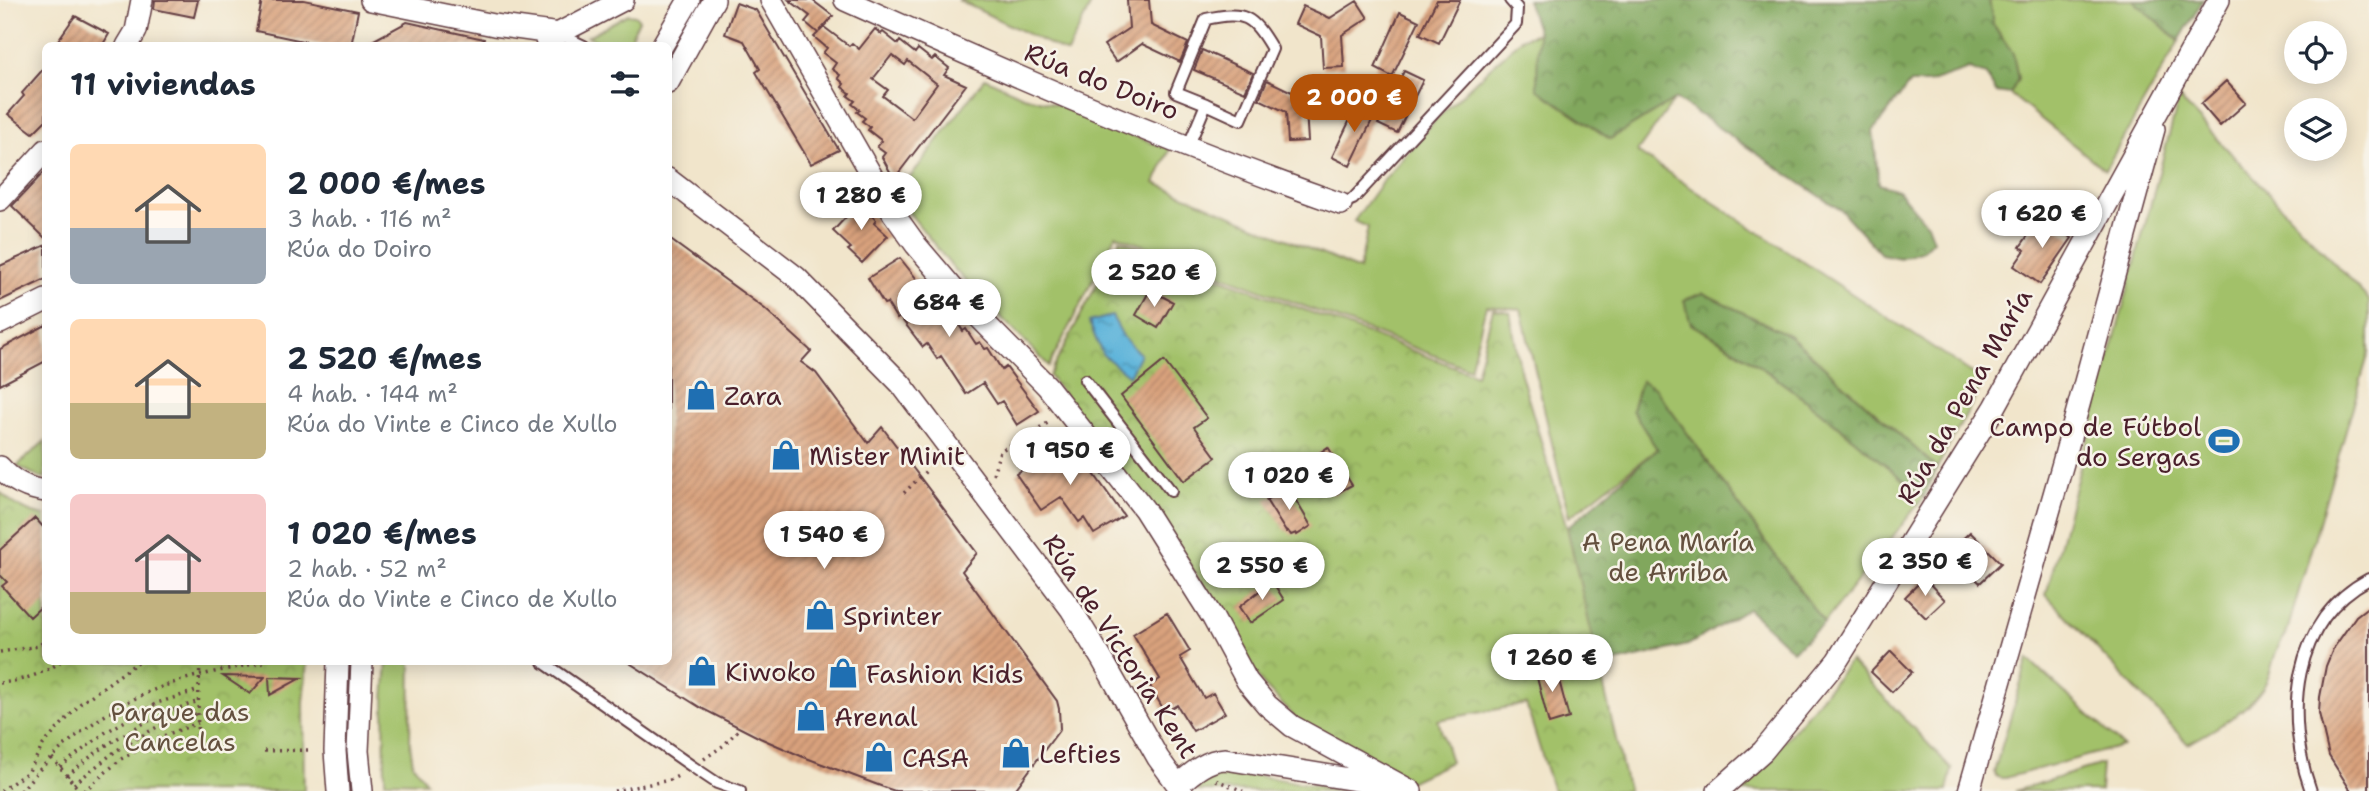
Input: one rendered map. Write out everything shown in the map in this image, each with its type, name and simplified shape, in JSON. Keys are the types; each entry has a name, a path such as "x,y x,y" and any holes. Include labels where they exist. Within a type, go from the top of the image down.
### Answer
{"street":[{"path":"129,42 135,31 142,0"},
{"path":"371,0 494,25 559,34"},
{"path":"542,42 623,0"},
{"path":"664,42 689,0"},
{"path":"672,76 715,0"},
{"path":"771,0 893,213 916,245 968,306 1047,386 1144,509 1213,618 1247,681 1267,705 1292,726 1407,789"},
{"name":"Rúa do Doiro","path":"845,0 1011,74 1188,147 1341,204"},
{"name":"Rúa da Pena María","path":"1717,791 1763,751 1837,661 1995,407 2218,0"},
{"path":"494,25 508,42"},
{"path":"1969,791 2149,153 2154,126 2151,120"},
{"path":"0,200 42,154"},
{"name":"Rúa de Victoria Kent","path":"672,182 776,260 839,319 901,384 1071,609 1158,758 1180,788 1195,771 1215,760 1225,759 1407,789"},
{"path":"0,323 42,302"},
{"path":"0,467 19,484 42,490"},
{"path":"338,665 335,751 338,791"},
{"path":"362,665 358,751 362,791"}],"lane":[{"path":"1341,204 1353,199 1516,24 1517,8 1510,0"},
{"path":"1233,14 1257,25 1272,49 1241,120 1206,104 1176,92 1206,19 1233,14"},
{"path":"559,34 575,42"},
{"path":"1188,147 1206,104"},
{"path":"1085,380 1171,491"},
{"path":"2311,791 2302,766 2297,738 2295,703 2299,677 2318,628 2332,608 2369,579"},
{"path":"547,665 701,773 740,791"}],"path":[{"path":"987,496 1000,451 1053,421"},
{"path":"904,493 928,469"},
{"path":"39,646 42,643"},
{"path":"0,652 42,647"},
{"path":"0,683 47,671 56,665"},
{"path":"1,791 29,771 43,745 81,703 134,665"},
{"path":"197,736 200,665"},
{"path":"21,791 52,758 89,727 130,701 158,688 250,665"},
{"path":"60,767 106,732 157,703 199,690"},
{"path":"68,776 111,741 160,714 199,701"},
{"path":"74,784 117,750 139,737 162,724 198,713"},
{"path":"52,758 82,791 121,759 163,736 198,723"},
{"path":"264,751 311,750"},
{"path":"29,771 34,775"},
{"path":"1231,791 1227,785 1243,791"}],"green space":[{"path":"958,0 1093,0 1067,53"},
{"path":"1527,0 1989,0 1993,24 2013,54 2018,79 2010,94 1996,92 1986,75 1969,69 1928,83 1910,83 1873,131 1879,184 1898,190 1927,224 1933,240 1923,250 1900,258 1881,254 1842,211 1676,99 1610,139 1537,89 1538,33"},
{"path":"1989,0 2133,0 2179,41 2105,170 2010,94 2018,79 2013,54 1993,24"},
{"path":"2133,0 2203,0 2179,41"},
{"path":"628,14 635,15 639,20 628,42 599,42 588,36"},
{"path":"1538,33 1538,89 1610,139 1675,99 1637,152 1984,381 1937,468 1789,335 1691,324 1723,342 1783,383 1924,497 1824,623 1654,387 1642,381 1632,410 1657,449 1569,517 1521,309 1486,306 1470,369 1116,235 1049,366 953,268 896,196 985,78 1023,96 1059,105 1099,124 1170,149 1155,183 1359,270 1368,227 1354,221 1382,182 1437,118 1522,38"},
{"path":"2179,98 2369,300 2369,352 2286,635 2276,652 2267,680 2253,700 2232,717 2188,744 2046,595"},
{"path":"1120,240 1476,375 1493,309 1510,312 1521,374 1567,528 1628,791 1553,791 1526,704 1438,720 1451,762 1409,782 1298,721 1262,683 1165,525 1049,376"},
{"path":"1703,293 1789,335 1937,468 1924,497 1783,383 1723,342 1691,324 1684,300"},
{"name":"A Pena María de Arriba","path":"1641,381 1654,387 1824,623 1793,651 1748,609 1688,645 1599,666 1567,528 1657,449 1632,410"},
{"path":"42,444 42,478 17,466"},
{"name":"Parque das Cancelas","path":"0,492 21,508 42,515 42,665 307,665 303,702 304,791 0,791"},
{"path":"2028,659 2123,746 2005,778 1997,777 1994,772"},
{"path":"1850,661 1952,769 1947,791 1732,791 1780,745"},
{"path":"346,665 354,666 352,791 345,791"},
{"path":"387,665 411,665 410,744 413,764 426,782 385,781 384,699"},
{"path":"2102,764 2100,791 2015,791"},
{"path":"1225,770 1347,791 1198,791 1199,783"}],"water":[{"path":"1112,316 1124,338 1140,354 1129,376 1102,354 1089,322"}],"building":[{"path":"155,0 198,0 194,17 154,9"},
{"path":"262,0 304,0 358,11 352,42 307,42 256,31"},
{"path":"789,0 812,0 833,16 819,32 824,27 849,46 852,43 859,49 875,29 898,44 900,41 915,53 918,49 932,60 935,57 949,68 944,75 966,85 894,179 882,157 885,153 877,147 882,141 868,130 870,127 862,121 865,118 852,104 855,101 848,96 850,93 842,87 844,84 838,78 840,75 832,69 836,63 823,53 827,48 814,37 818,33 805,22 810,16","holes":["892,55 905,65 908,61 937,84 912,118 883,96 888,90 873,79"]},
{"path":"1127,0 1149,0 1151,25 1188,43 1180,62 1142,44 1116,62 1104,45 1129,28"},
{"path":"1437,0 1460,0 1439,43 1420,34"},
{"path":"1357,1 1368,18 1342,35 1344,67 1323,68 1321,36 1295,24 1303,6 1330,18"},
{"path":"736,3 756,10 839,150 811,164 756,72 760,69 744,41 725,34"},
{"path":"1400,12 1419,21 1392,77 1375,68"},
{"path":"75,16 109,34 104,42 57,42"},
{"path":"407,22 484,39 484,42 370,42"},
{"path":"1202,50 1253,73 1245,92 1194,70"},
{"path":"42,70 42,124 33,133 8,114 24,96 22,93"},
{"path":"1404,71 1423,80 1397,133 1378,124"},
{"path":"1319,76 1331,93 1306,110 1308,141 1288,142 1286,112 1259,99 1267,80 1294,93"},
{"path":"2226,81 2246,103 2220,126 2201,104"},
{"path":"1358,103 1376,112 1350,166 1332,157"},
{"path":"42,174 42,235 12,206"},
{"path":"861,201 872,212 870,214 876,220 874,223 888,236 862,263 833,231"},
{"path":"2041,217 2072,238 2040,284 2014,266 2025,250 2020,247"},
{"path":"672,241 765,309 811,351 801,362 816,373 868,443 882,427 977,553 962,571 1057,701 1060,729 1014,791 895,791 801,756 701,708 633,665 672,665"},
{"path":"42,247 42,281 0,301 0,266"},
{"path":"900,258 937,303 939,301 951,317 953,316 963,331 966,329 976,344 980,342 985,349 988,348 1002,370 1006,367 1039,411 1017,425 1002,401 997,404 983,383 966,394 941,356 937,359 927,344 923,347 900,317 897,319 868,278"},
{"path":"1150,290 1173,302 1158,328 1136,315"},
{"path":"42,327 42,363 0,385 0,349"},
{"path":"1164,361 1207,418 1194,427 1216,457 1184,481 1121,396"},
{"path":"1069,439 1124,516 1094,534 1084,518 1079,522 1061,497 1041,510 1016,474"},
{"path":"1328,447 1352,485 1333,495 1307,462"},
{"path":"1288,487 1311,526 1297,535 1286,532 1266,500"},
{"path":"35,518 42,526 42,606 30,617 2,586 7,582 0,575 0,550"},
{"path":"1970,532 2001,563 1980,583 1949,552"},
{"path":"1924,578 1945,600 1926,618 1905,597"},
{"path":"1272,581 1284,600 1250,623 1239,607"},
{"path":"2369,606 2369,791 2351,791 2329,756 2319,713 2320,697 2326,666 2333,649 2356,616"},
{"path":"1167,613 1190,651 1180,657 1204,698 1213,693 1225,713 1193,731 1177,705 1165,712 1150,686 1160,679 1133,634"},
{"path":"1891,651 1912,672 1892,692 1871,672"},
{"path":"1555,665 1569,718 1549,724 1535,670"},
{"path":"223,676 265,677 250,694"},
{"path":"269,677 301,678 270,695"}],"place":[{"name":"Zara","path":"701,395"},
{"name":"Campo de Fútbol do Sergas","path":"2224,441"},
{"name":"Mister Minit","path":"786,455"},
{"name":"Sprinter","path":"820,615"},
{"name":"Kiwoko","path":"702,671"},
{"name":"Fashion Kids","path":"843,673"},
{"name":"Arenal","path":"811,716"},
{"name":"Lefties","path":"1016,753"},
{"name":"CASA","path":"879,757"}]}
